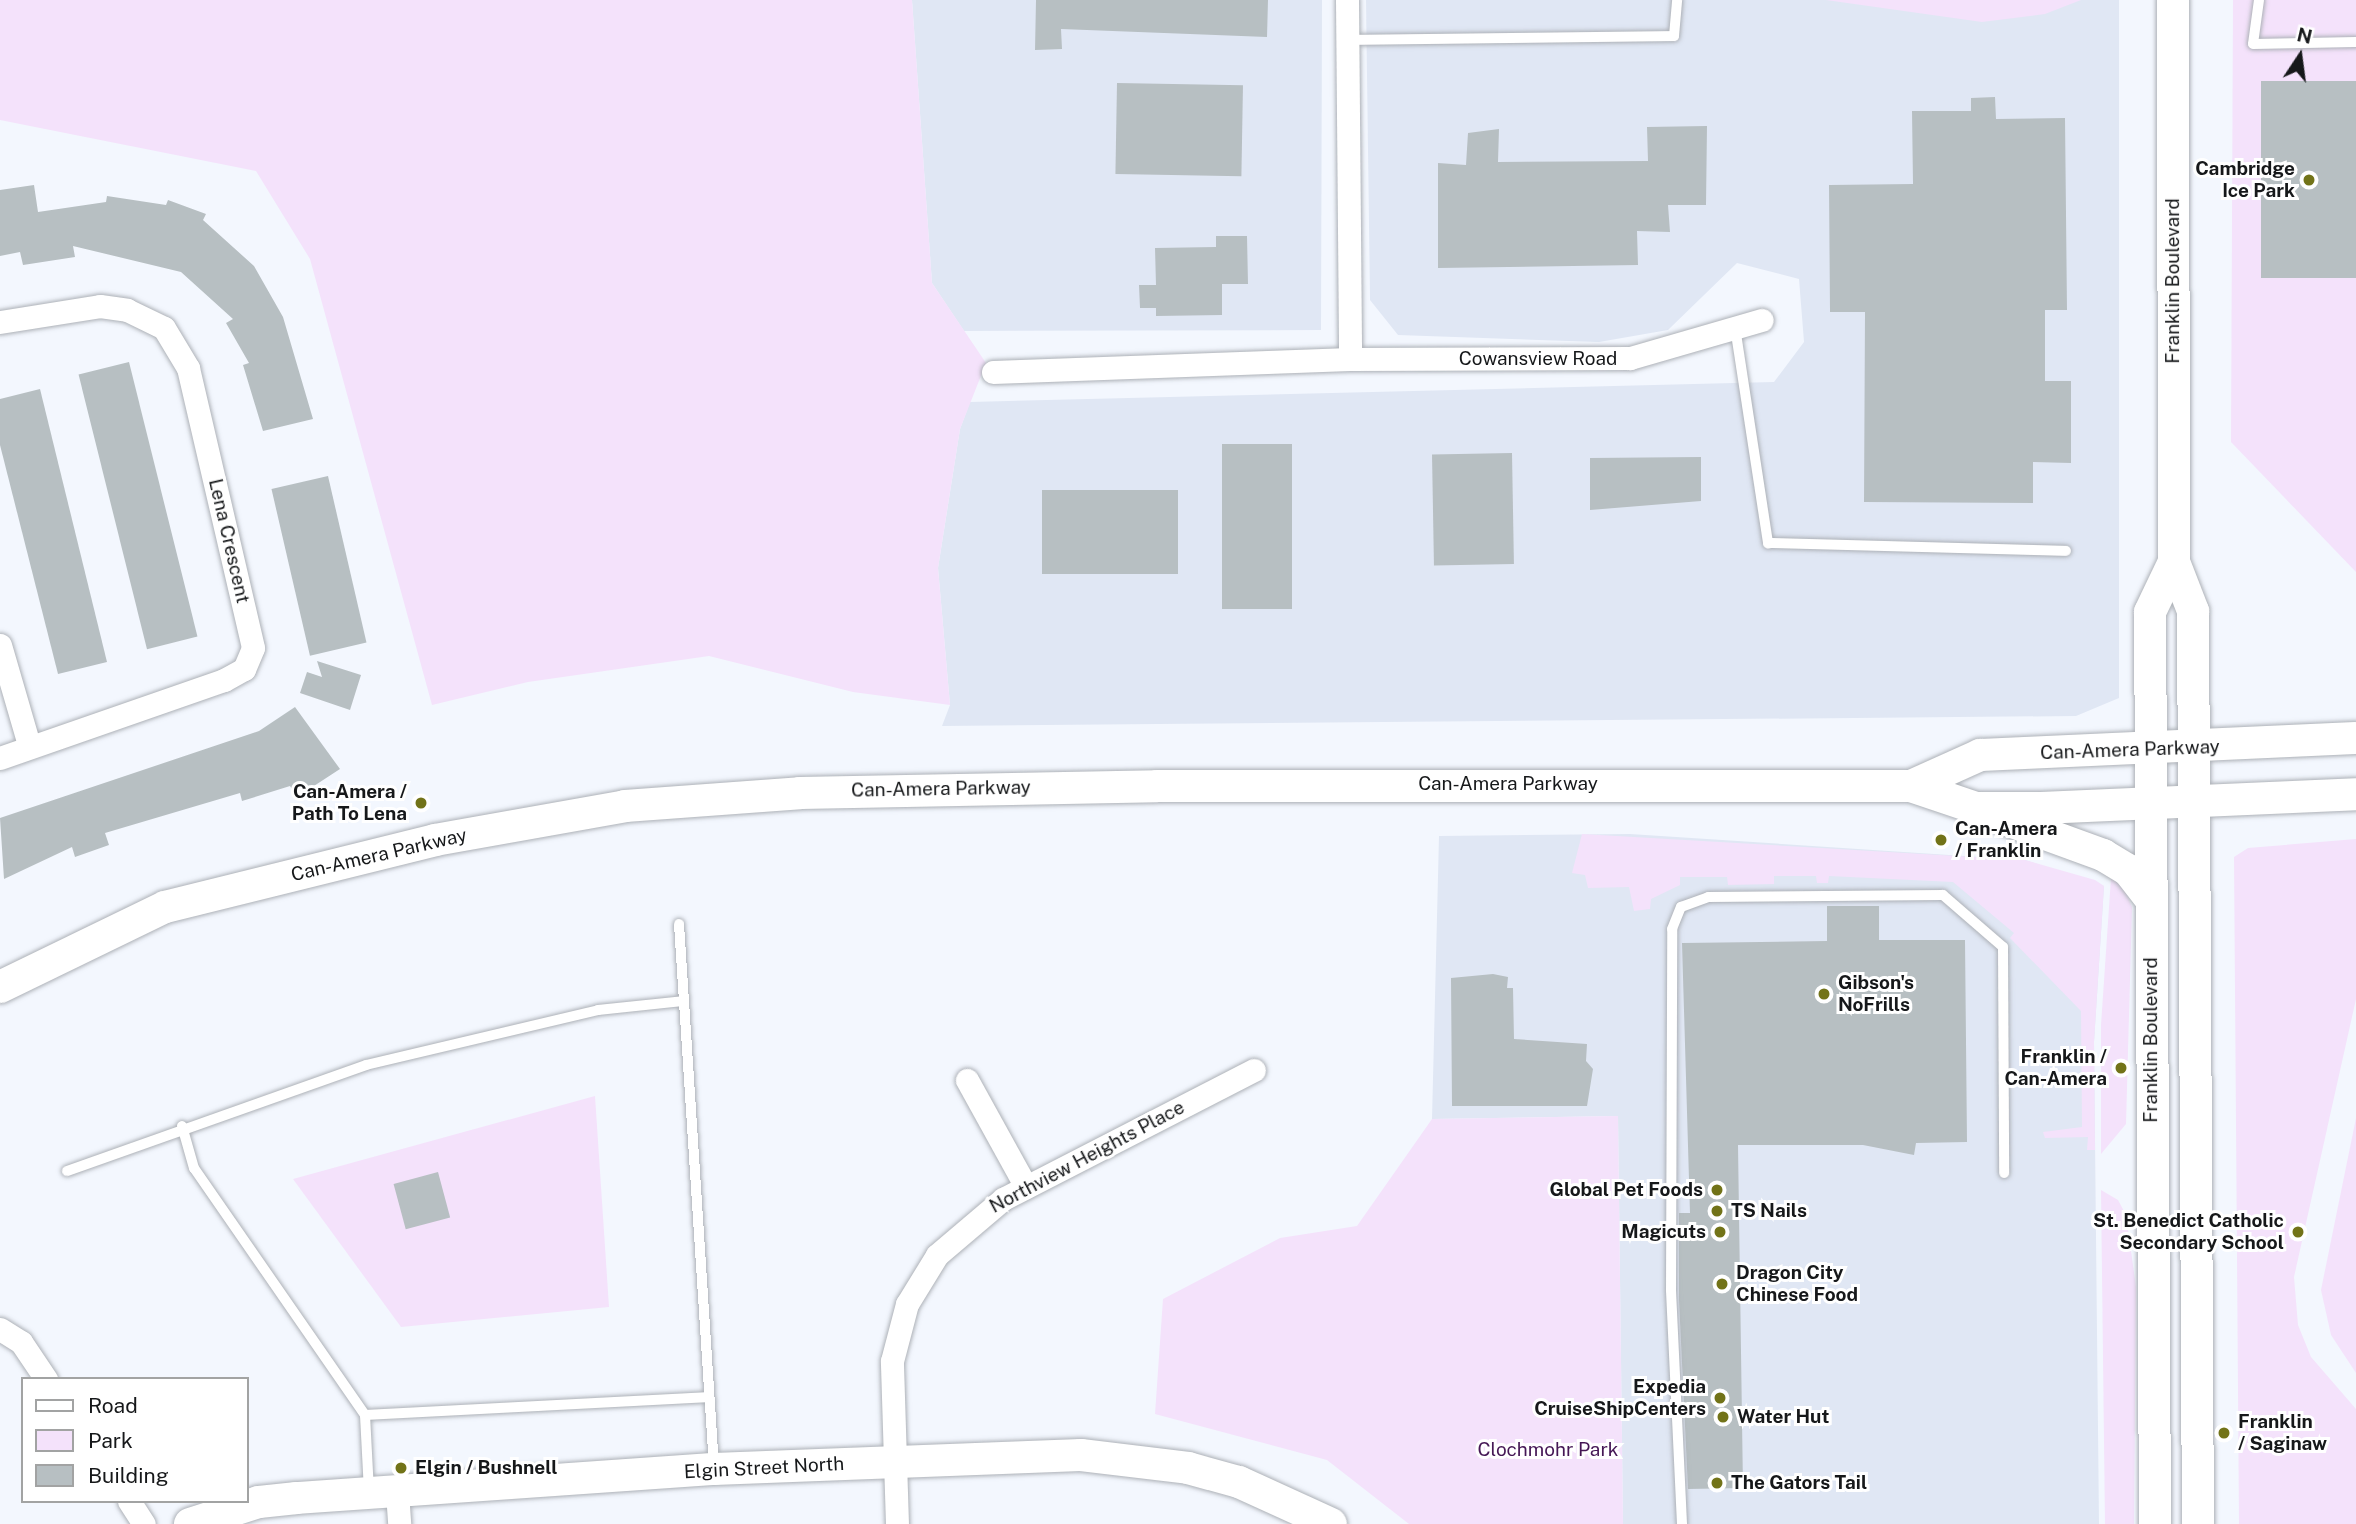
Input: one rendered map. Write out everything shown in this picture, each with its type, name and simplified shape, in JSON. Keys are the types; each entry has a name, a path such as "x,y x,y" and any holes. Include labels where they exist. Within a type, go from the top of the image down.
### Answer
{"main road":[{"name":"Franklin Boulevard","path":"2172,0 2174,562 2193,611 2198,1524"},
{"name":"Franklin Boulevard","path":"2155,1524 2150,612 2174,562"},
{"name":"Can-Amera Parkway","path":"1911,786 1980,755 2151,750 2356,738"},
{"name":"Can-Amera Parkway","path":"0,987 165,907 435,839 625,806 988,788 1911,786 1976,808 2356,794"},
{"path":"1976,808 2103,855 2128,870 2150,898"},
{"name":"Elgin Street North","path":"190,1524 258,1502 714,1469 1081,1455 1138,1459 1239,1482 1321,1521"}],"street":[{"path":"1347,0 1350,359"},
{"name":"Lena Crescent","path":"0,322 100,306 127,310 164,328 188,368 253,648 244,669 223,680 0,758"},
{"name":"Cowansview Road","path":"993,372 1350,359 1630,358 1762,320"},
{"path":"0,645 29,746"},
{"name":"Northview Heights Place","path":"897,1524 892,1361 907,1304 937,1255 972,1220 1026,1187 1254,1070"},
{"path":"967,1080 1026,1187"},
{"path":"0,1329 21,1342 45,1377"},
{"path":"383,1493 399,1524"},
{"path":"130,1503 144,1524"}],"lane":[{"path":"1348,40 1674,36 1677,0"},
{"path":"2259,0 2253,44 2356,42"},
{"path":"1735,327 1768,543 2066,551"},
{"path":"1682,1524 1671,1290 1672,929 1681,907 1708,897 1943,895 2003,947 2004,1173"},
{"path":"679,924 706,1397 714,1469"},
{"path":"67,1171 182,1126 366,1065 598,1010 683,1001"},
{"path":"182,1126 194,1168 365,1415 383,1493"},
{"path":"365,1415 706,1397"}],"shaded area":[{"path":"912,0 1322,0 1321,330 964,331 932,283"},
{"path":"1366,0 2119,0 2119,698 2076,716 942,726 950,705 938,568 960,429 970,402 1774,382 1804,342 1799,279 1737,263 1668,330 1599,342 1398,335 1370,300"},
{"path":"1630,834 2025,860 2104,886 2094,1042 2099,1524 1623,1524 1618,1116 1432,1119 1439,836"}],"green space":[{"path":"0,0 912,0 932,283 986,363 960,429 938,568 950,705 853,692 709,656 528,682 432,705 310,259 256,171 0,120"},
{"path":"1826,0 2081,0 2045,14 1982,22"},
{"path":"2233,0 2356,0 2356,572 2231,442"},
{"path":"1582,834 2025,860 2095,880 2104,886 2094,1042 2095,1150 2087,1150 2088,1137 2045,1138 2043,1132 2082,1127 2081,1011 2010,938 2014,933 1953,882 1829,876 1828,883 1817,883 1816,876 1774,876 1774,884 1728,885 1727,877 1680,877 1680,885 1651,899 1650,909 1634,911 1629,887 1588,888 1585,875 1572,873"},
{"name":"St. Benedict Catholic Secondary School","path":"2356,839 2356,999 2294,1277 2298,1325 2311,1357 2356,1409 2356,1524 2239,1524 2234,857 2248,848"},
{"path":"2111,878 2123,886 2132,907 2126,1124 2101,1154 2101,1025"},
{"path":"595,1096 609,1307 401,1327 293,1179"},
{"name":"Clochmohr Park","path":"1618,1116 1623,1524 1409,1524 1327,1460 1155,1414 1163,1299 1280,1238 1357,1226 1432,1119"},
{"path":"2356,1118 2356,1373 2331,1335 2321,1290"},
{"path":"2101,1190 2118,1200 2126,1215 2136,1287 2134,1524 2105,1524"}],"building":[{"path":"1036,0 1268,0 1267,37 1061,29 1062,49 1035,50"},
{"name":"Cambridge Ice Park","path":"2261,81 2356,81 2356,278 2261,278"},
{"path":"1117,83 1243,85 1241,176 1115,174"},
{"path":"1995,97 1996,119 2065,118 2067,310 2045,310 2045,381 2071,381 2071,463 2033,462 2033,503 1864,502 1865,312 1830,312 1829,185 1913,184 1912,111 1971,111 1971,98"},
{"path":"1707,126 1706,205 1668,205 1670,232 1637,231 1638,265 1438,268 1438,163 1466,165 1468,133 1499,129 1498,162 1648,161 1647,127"},
{"path":"34,185 38,212 106,202 107,196 166,205 168,200 206,214 203,220 254,266 283,317 313,419 263,431 243,365 249,363 226,323 233,319 181,272 73,246 75,257 23,265 20,252 0,256 0,190"},
{"path":"1216,236 1247,236 1248,284 1222,284 1222,315 1156,316 1156,308 1140,308 1139,285 1156,285 1155,248 1216,247"},
{"path":"129,362 197,637 147,649 79,375"},
{"path":"40,389 107,662 58,674 0,445 0,399"},
{"path":"1222,444 1292,444 1292,609 1222,609"},
{"path":"1512,453 1514,564 1434,565 1432,454"},
{"path":"1701,457 1701,501 1590,510 1590,458"},
{"path":"328,476 366,643 310,656 271,489"},
{"path":"1042,490 1178,490 1178,574 1042,574"},
{"path":"317,661 361,675 350,710 300,693 307,672 322,677"},
{"path":"295,707 340,769 297,797 290,786 242,801 240,793 105,833 109,845 75,857 72,847 4,879 0,818 259,731"},
{"name":"Gibson's NoFrills","path":"1827,906 1879,906 1879,940 1965,940 1967,1142 1916,1143 1914,1155 1863,1145 1738,1145 1743,1488 1688,1489 1679,1300 1679,1213 1690,1213 1682,943 1827,941"},
{"path":"1493,974 1508,977 1507,988 1513,988 1514,1039 1587,1044 1586,1061 1593,1069 1587,1106 1452,1106 1451,978"},
{"path":"438,1172 450,1217 406,1229 394,1184"}],"place":[{"name":"Cambridge Ice Park","path":"2309,180"},
{"name":"Can-Amera / Path To Lena","path":"421,803"},
{"name":"Can-Amera / Franklin","path":"1941,840"},
{"name":"Gibson's NoFrills","path":"1824,994"},
{"name":"Franklin / Can-Amera","path":"2121,1068"},
{"name":"Global Pet Foods","path":"1717,1190"},
{"name":"TS Nails","path":"1717,1211"},
{"name":"Magicuts","path":"1720,1232"},
{"name":"St. Benedict Catholic Secondary School","path":"2298,1232"},
{"name":"Dragon City Chinese Food","path":"1722,1284"},
{"name":"Expedia CruiseShipCenters","path":"1720,1398"},
{"name":"Water Hut","path":"1723,1417"},
{"name":"Franklin / Saginaw","path":"2224,1433"},
{"name":"Elgin / Bushnell","path":"401,1468"},
{"name":"The Gators Tail","path":"1717,1483"}]}
